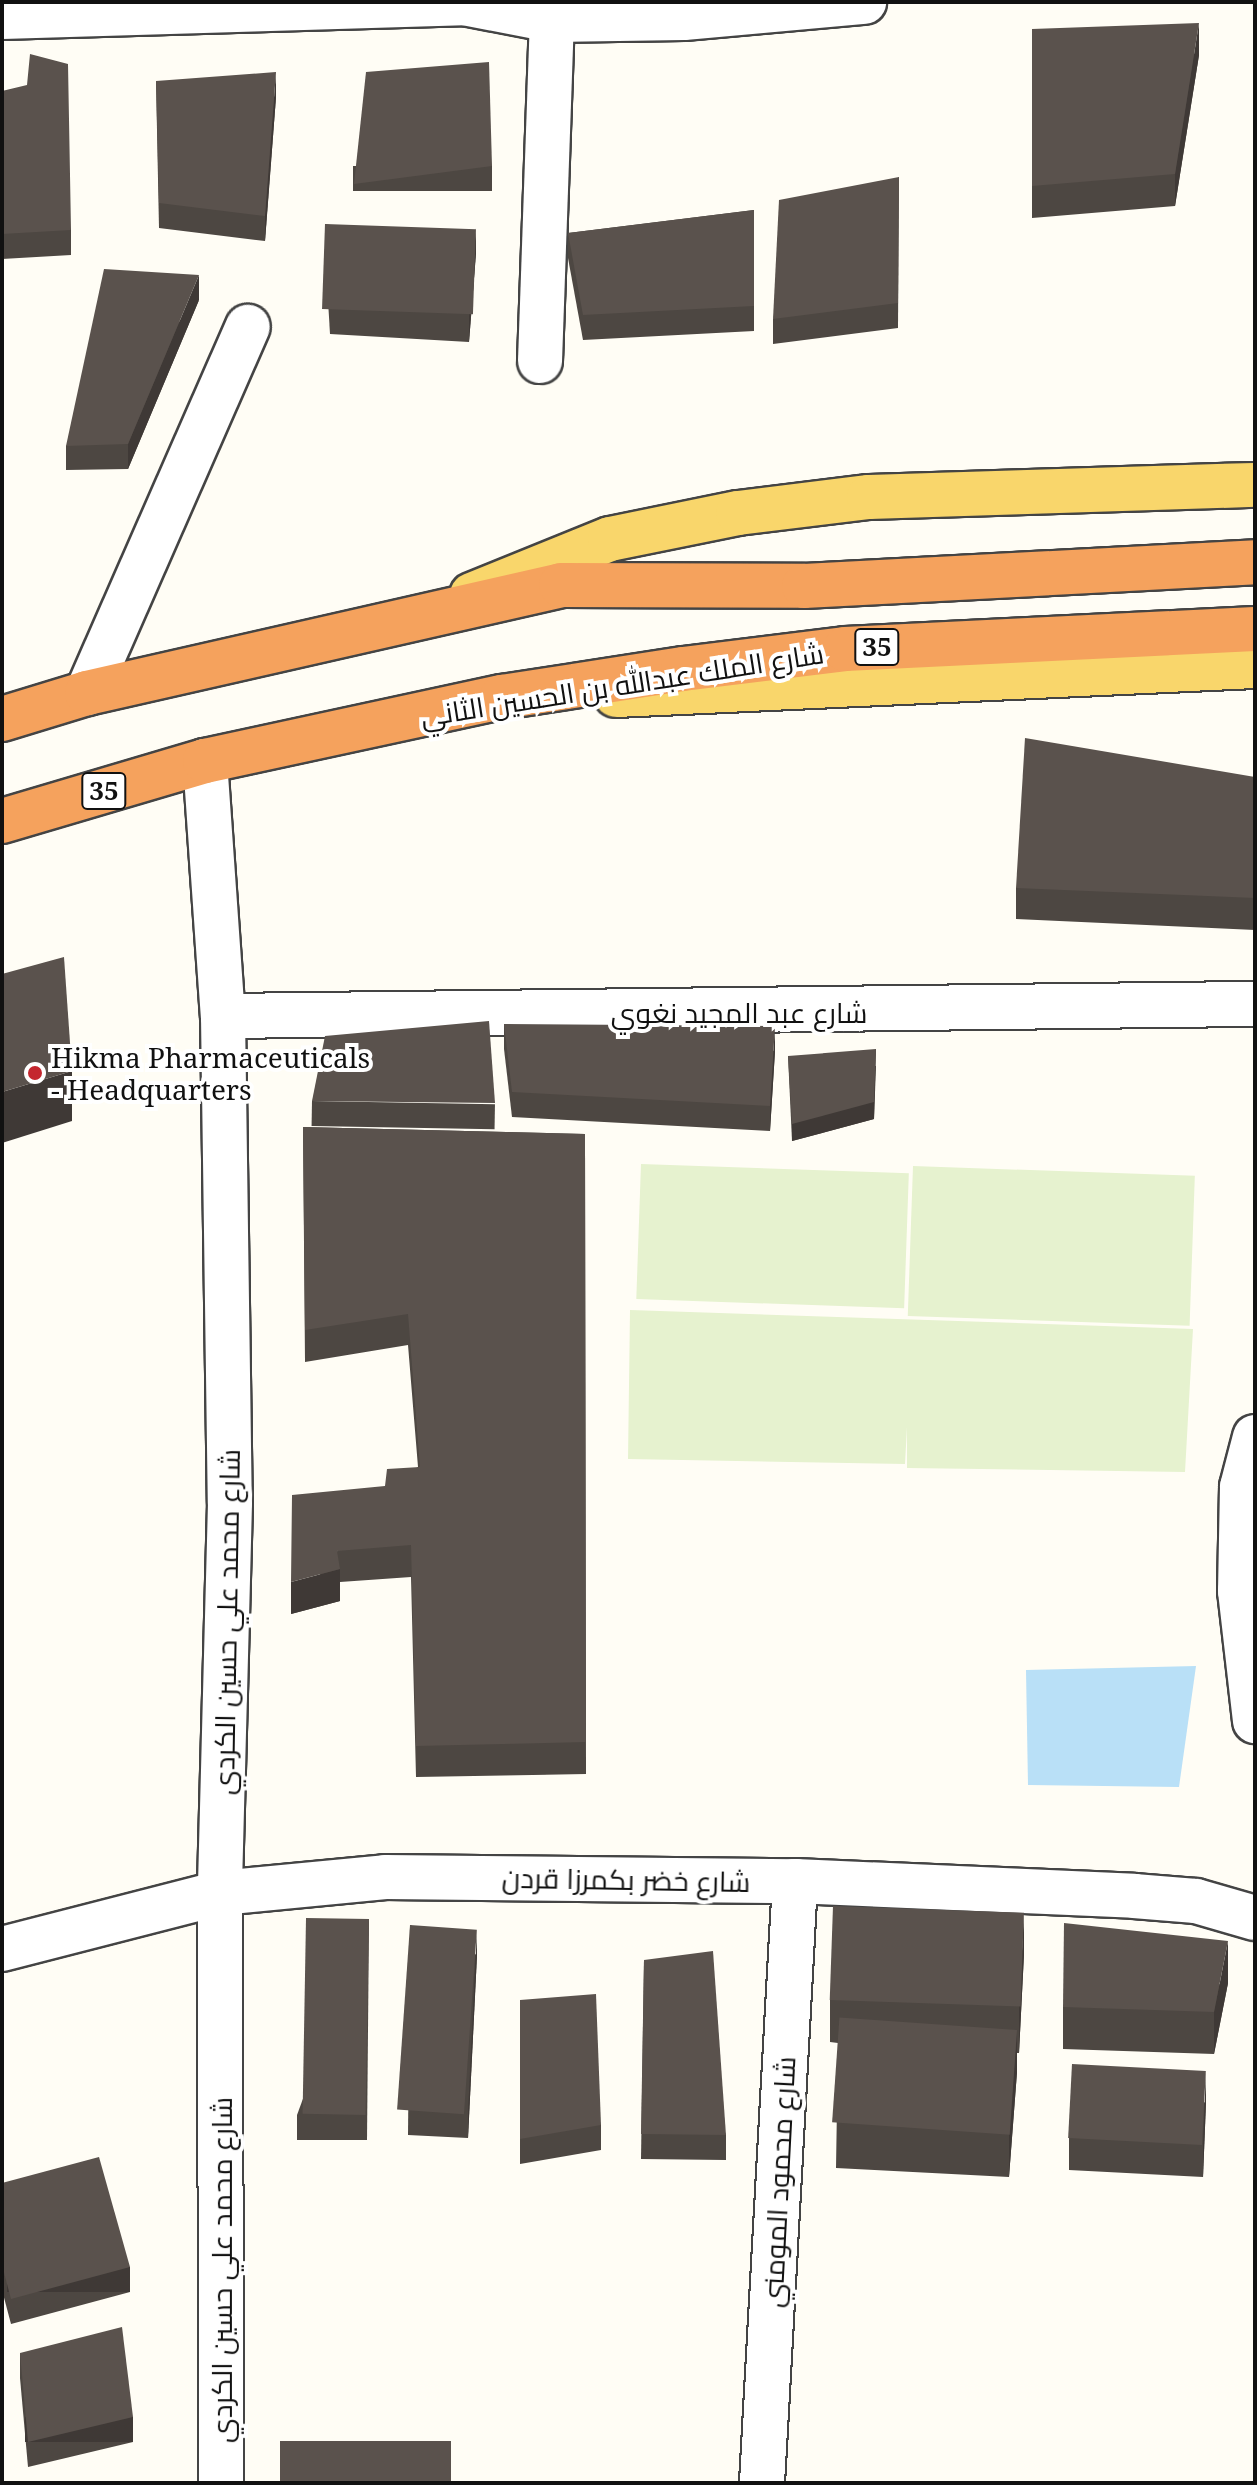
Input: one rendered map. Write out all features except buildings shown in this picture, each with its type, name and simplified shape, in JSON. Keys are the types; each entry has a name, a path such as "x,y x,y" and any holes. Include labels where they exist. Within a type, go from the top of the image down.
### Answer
{"highway":[{"name":"35","path":"2,719 87,693 561,585 804,586 1255,562"},
{"name":"شارع الملك عبدالله بن الحسين الثاني","path":"2,821 205,761 502,697 845,649 1255,629"}],"main road":[{"path":"434,613 610,539 738,513 869,497 1255,485"},
{"path":"502,697 1255,666"}],"street":[{"path":"2,17 464,3 552,20 683,10 864,2"},
{"path":"540,361 552,20"},
{"path":"87,693 248,327"},
{"name":"شارع محمد علي حسين الكردي","path":"205,761 223,1016 230,1503 220,1893 221,2483"},
{"name":"شارع عبد المجيد نغوي","path":"223,1016 1255,1004"},
{"path":"1255,1437 1242,1487 1240,1591 1255,1721"},
{"name":"شارع خضر بكمرزا قردن","path":"2,1949 220,1893 385,1877 795,1881 1165,1899 1255,1918"},
{"name":"شارع محمود المومني","path":"762,2483 795,1881"}],"green space":[{"path":"641,1164 909,1173 904,1308 636,1299"},
{"path":"913,1166 1195,1176 1190,1326 908,1316"},
{"path":"630,1310 1193,1329 1185,1472 907,1468 907,1427 905,1464 628,1459"}],"water":[{"path":"1196,1666 1179,1787 1028,1785 1026,1670"}],"place":[{"name":"Hikma Pharmaceuticals - Headquarters","path":"35,1073"}]}
